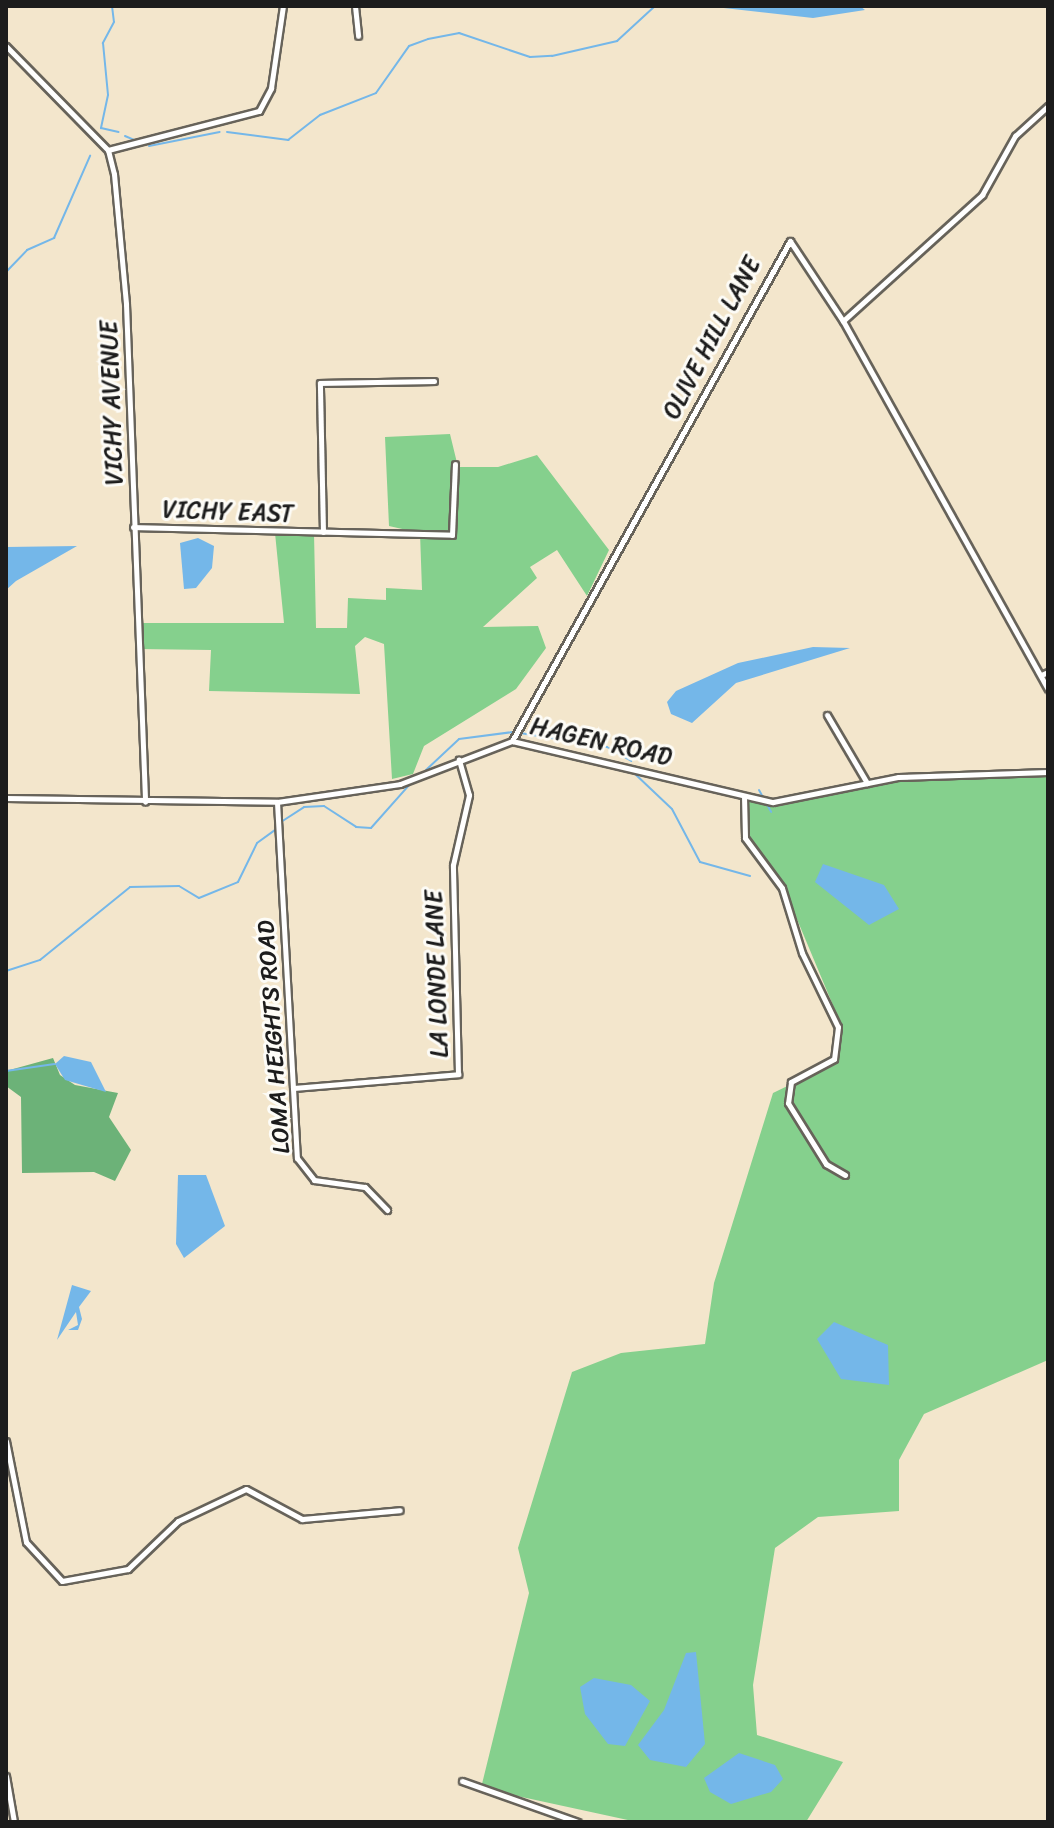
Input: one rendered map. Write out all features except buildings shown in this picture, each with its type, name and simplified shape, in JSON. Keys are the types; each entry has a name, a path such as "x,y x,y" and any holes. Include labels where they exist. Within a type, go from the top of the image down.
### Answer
{"street":[{"path":"6,46 108,150 259,111 271,88 283,6"},
{"path":"355,6 358,36"},
{"path":"843,321 982,195 1015,136 1048,106"},
{"name":"VICHY AVENUE","path":"108,150 126,304 145,802"},
{"name":"OLIVE HILL LANE","path":"512,741 786,242 798,246 843,321 1048,689"},
{"name":"VICHY EAST","path":"323,532 320,383 434,381"},
{"name":"VICHY EAST","path":"133,527 452,535 455,464"},
{"path":"1041,675 1048,672"},
{"path":"827,715 867,783"},
{"name":"HAGEN ROAD","path":"6,798 277,802 400,784 512,741 592,754 770,801 867,783 1048,772"},
{"name":"LA LONDE LANE","path":"293,1088 458,1074 453,865 469,795 459,759"},
{"path":"744,796 745,838 782,888 802,953 838,1027 834,1059 791,1082 788,1106 826,1164 845,1175"},
{"name":"LOMA HEIGHTS ROAD","path":"277,802 293,1088 303,1171 365,1187 387,1210"},
{"path":"6,1441 26,1542 62,1581 128,1569 178,1521 246,1489 302,1519 400,1510"},
{"path":"6,1776 14,1822"},
{"path":"462,1781 578,1822"}],"green space":[{"path":"450,434 458,467 498,467 537,455 609,550 587,596 557,550 530,567 537,578 483,627 538,626 546,648 516,689 424,746 413,774 392,779 384,644 365,637 355,646 360,694 209,691 211,650 139,649 140,623 284,623 275,533 314,533 316,628 347,628 348,598 386,600 386,588 422,590 420,533 389,526 385,437"},
{"path":"1048,776 1048,1360 924,1414 899,1460 899,1511 818,1517 775,1548 753,1685 757,1735 843,1762 806,1822 637,1822 481,1788 529,1593 518,1548 572,1372 621,1353 705,1344 714,1283 773,1093 839,1061 840,1022 781,881 745,833 747,800 774,807 896,782"},
{"path":"53,1058 60,1075 75,1085 118,1093 109,1117 131,1150 115,1181 94,1172 22,1173 21,1097 6,1086 6,1071"}],"water":[{"path":"706,6 860,6 865,10 813,18"},
{"path":"198,538 214,546 212,568 196,588 184,589 180,543"},
{"path":"77,546 16,581 6,590 6,547"},
{"path":"813,647 850,648 736,683 692,723 671,714 667,702 676,691 738,663"},
{"path":"823,864 884,885 899,909 869,925 815,882"},
{"path":"64,1056 91,1062 106,1092 65,1080 55,1064"},
{"path":"178,1175 206,1175 225,1226 184,1258 176,1244"},
{"path":"72,1285 91,1291 79,1307 82,1319 78,1330 68,1330 78,1325 76,1312 57,1340"},
{"path":"834,1322 888,1345 889,1385 841,1379 817,1339"},
{"path":"696,1652 705,1744 686,1767 650,1760 638,1745 664,1710 686,1653"},
{"path":"594,1678 631,1685 650,1701 625,1746 608,1744 585,1714 580,1687"},
{"path":"739,1753 775,1765 783,1779 771,1792 731,1804 710,1792 704,1778"}],"waterway":[{"path":"112,6 114,22 103,43 108,95 101,128 119,132"},
{"path":"227,132 288,140 320,115 376,93 409,46 428,39 459,33 530,57 552,56 617,41 655,6"},
{"path":"149,146 220,132"},
{"path":"125,136 137,141"},
{"path":"6,272 27,250 54,238 90,156"},
{"path":"426,770 459,739 513,732"},
{"path":"520,733 607,747 631,761"},
{"path":"634,773 672,809 700,862 750,876"},
{"path":"281,822 304,807 324,806 356,827 371,828 411,783"},
{"path":"759,790 771,812"},
{"path":"6,971 40,960 130,887 179,886 199,898 238,882 257,843 275,830"},
{"path":"6,1071 55,1064"}]}
